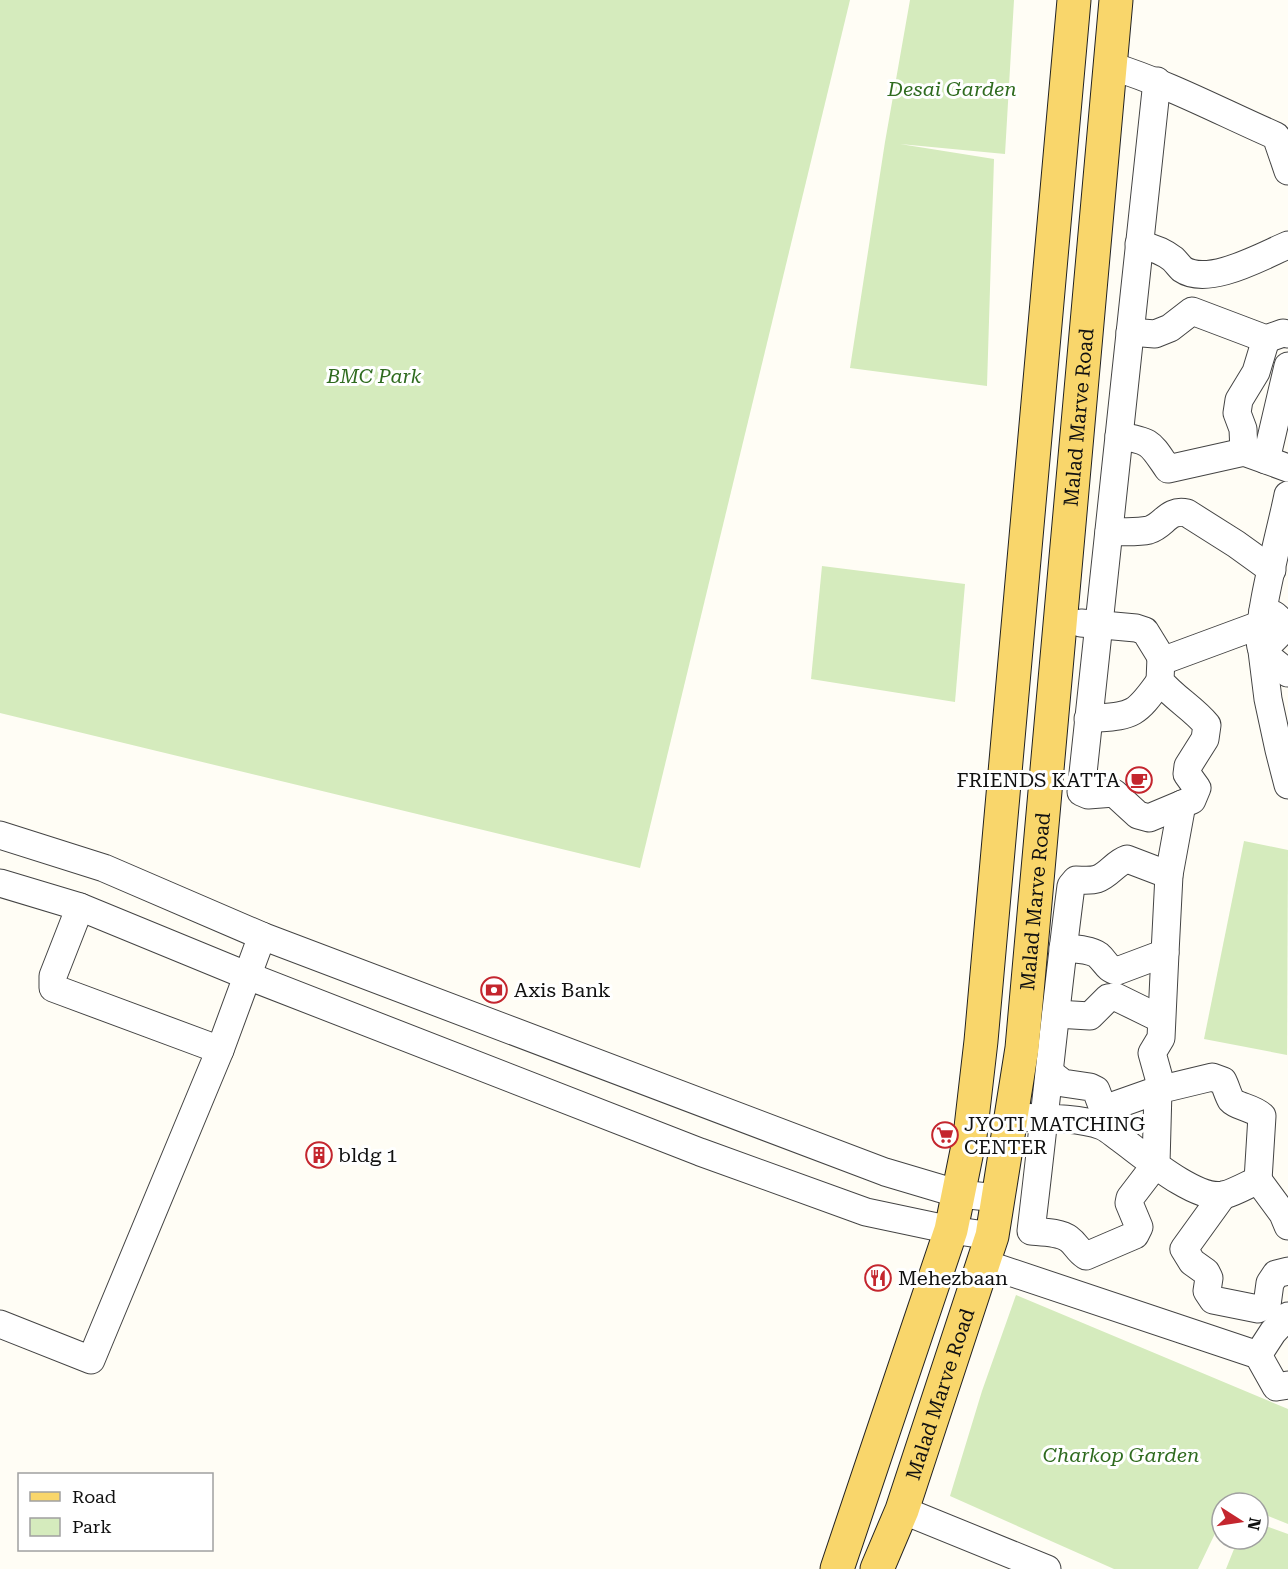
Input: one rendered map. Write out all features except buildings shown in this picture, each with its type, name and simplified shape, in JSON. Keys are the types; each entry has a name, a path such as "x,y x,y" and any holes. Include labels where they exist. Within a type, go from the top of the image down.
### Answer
{"main road":[{"path":"1073,7 1115,11"},
{"name":"Malad Marve Road","path":"837,1569 951,1230 970,1136 981,1041 1073,7"},
{"name":"Malad Marve Road","path":"877,1569 902,1510 987,1249 998,1198 1022,1048 1115,11"}],"street":[{"path":"1111,66 1157,81 1276,136 1288,171"},
{"path":"1060,621 1098,625 1145,631 1169,692 1207,724 1205,739 1188,766 1187,774 1197,788 1192,800 1149,818 1138,815 1114,793 1088,795 1081,792 1088,718 1098,625 1109,532 1157,81"},
{"path":"1139,244 1160,250 1174,259 1182,269 1198,275 1219,273 1288,245"},
{"path":"1130,332 1155,334 1177,323 1192,311 1277,336 1239,400 1237,413 1243,429 1266,460"},
{"path":"1266,460 1288,366"},
{"path":"1119,436 1143,440 1152,447 1168,470 1266,460"},
{"path":"1288,495 1285,529 1272,570 1259,641 1279,750 1288,785"},
{"path":"1109,532 1145,531 1154,528 1178,511 1187,513 1272,570"},
{"path":"1088,718 1134,713 1144,704 1160,669 1170,658 1262,617"},
{"path":"1262,651 1288,673"},
{"path":"1031,1231 1064,1236 1086,1256 1135,1235 1139,1227 1129,1203 1130,1198 1156,1164 1159,1078 1152,1053 1161,1038 1169,875 1182,804"},
{"path":"1127,859 1138,815"},
{"path":"0,836 104,868 262,936 885,1172 959,1194 998,1198"},
{"path":"1023,1276 1031,1231 1071,885 1076,880 1095,880 1120,861 1127,859 1169,875"},
{"path":"0,883 80,907 315,1003 700,1152 866,1212 951,1230 987,1249 1023,1276 1243,1350 1276,1387 1288,1385"},
{"path":"80,907 53,976 52,988 220,1050"},
{"path":"0,1324 91,1360 220,1050 262,936"},
{"path":"1063,948 1093,952 1110,969 1117,971 1165,953"},
{"path":"315,1003 332,962"},
{"path":"1056,1014 1090,1016 1108,998 1116,998 1161,1019"},
{"path":"434,1049 451,1007"},
{"path":"1050,1073 1063,1083 1096,1090 1102,1106 1107,1108 1158,1090 1212,1077 1223,1082 1236,1104 1255,1109 1262,1116 1258,1180 1283,1214 1288,1226"},
{"path":"1011,1117 1058,1118 1103,1126 1183,1184 1208,1193 1223,1195 1258,1180"},
{"path":"1223,1195 1184,1249 1192,1262 1206,1272 1209,1278 1207,1291 1214,1300 1248,1307 1267,1305 1270,1283 1275,1274 1288,1271"},
{"path":"1243,1350 1248,1307"},
{"path":"1243,1350 1273,1332 1288,1316"},
{"path":"902,1510 1047,1569"}],"green space":[{"name":"BMC Park","path":"0,0 850,0 640,868 0,713"},
{"name":"Desai Garden","path":"910,0 1014,0 1005,154 900,144 994,159 987,386 850,368 885,142"},
{"path":"822,566 965,584 955,702 811,679"},
{"path":"1244,841 1288,850 1287,1055 1204,1039"},
{"name":"Charkop Garden","path":"1016,1295 1288,1409 1288,1524 1270,1517 1270,1491 1210,1491 1210,1544 1198,1569 1114,1569 950,1496 982,1391"},
{"path":"1270,1527 1288,1534 1288,1569 1226,1569 1233,1551 1270,1551"}],"place":[{"name":"FRIENDS KATTA","path":"1139,780"},
{"name":"Axis Bank","path":"494,990"},
{"name":"JYOTI MATCHING CENTER","path":"945,1135"},
{"name":"bldg 1","path":"319,1155"},
{"name":"Mehezbaan","path":"878,1278"}]}
